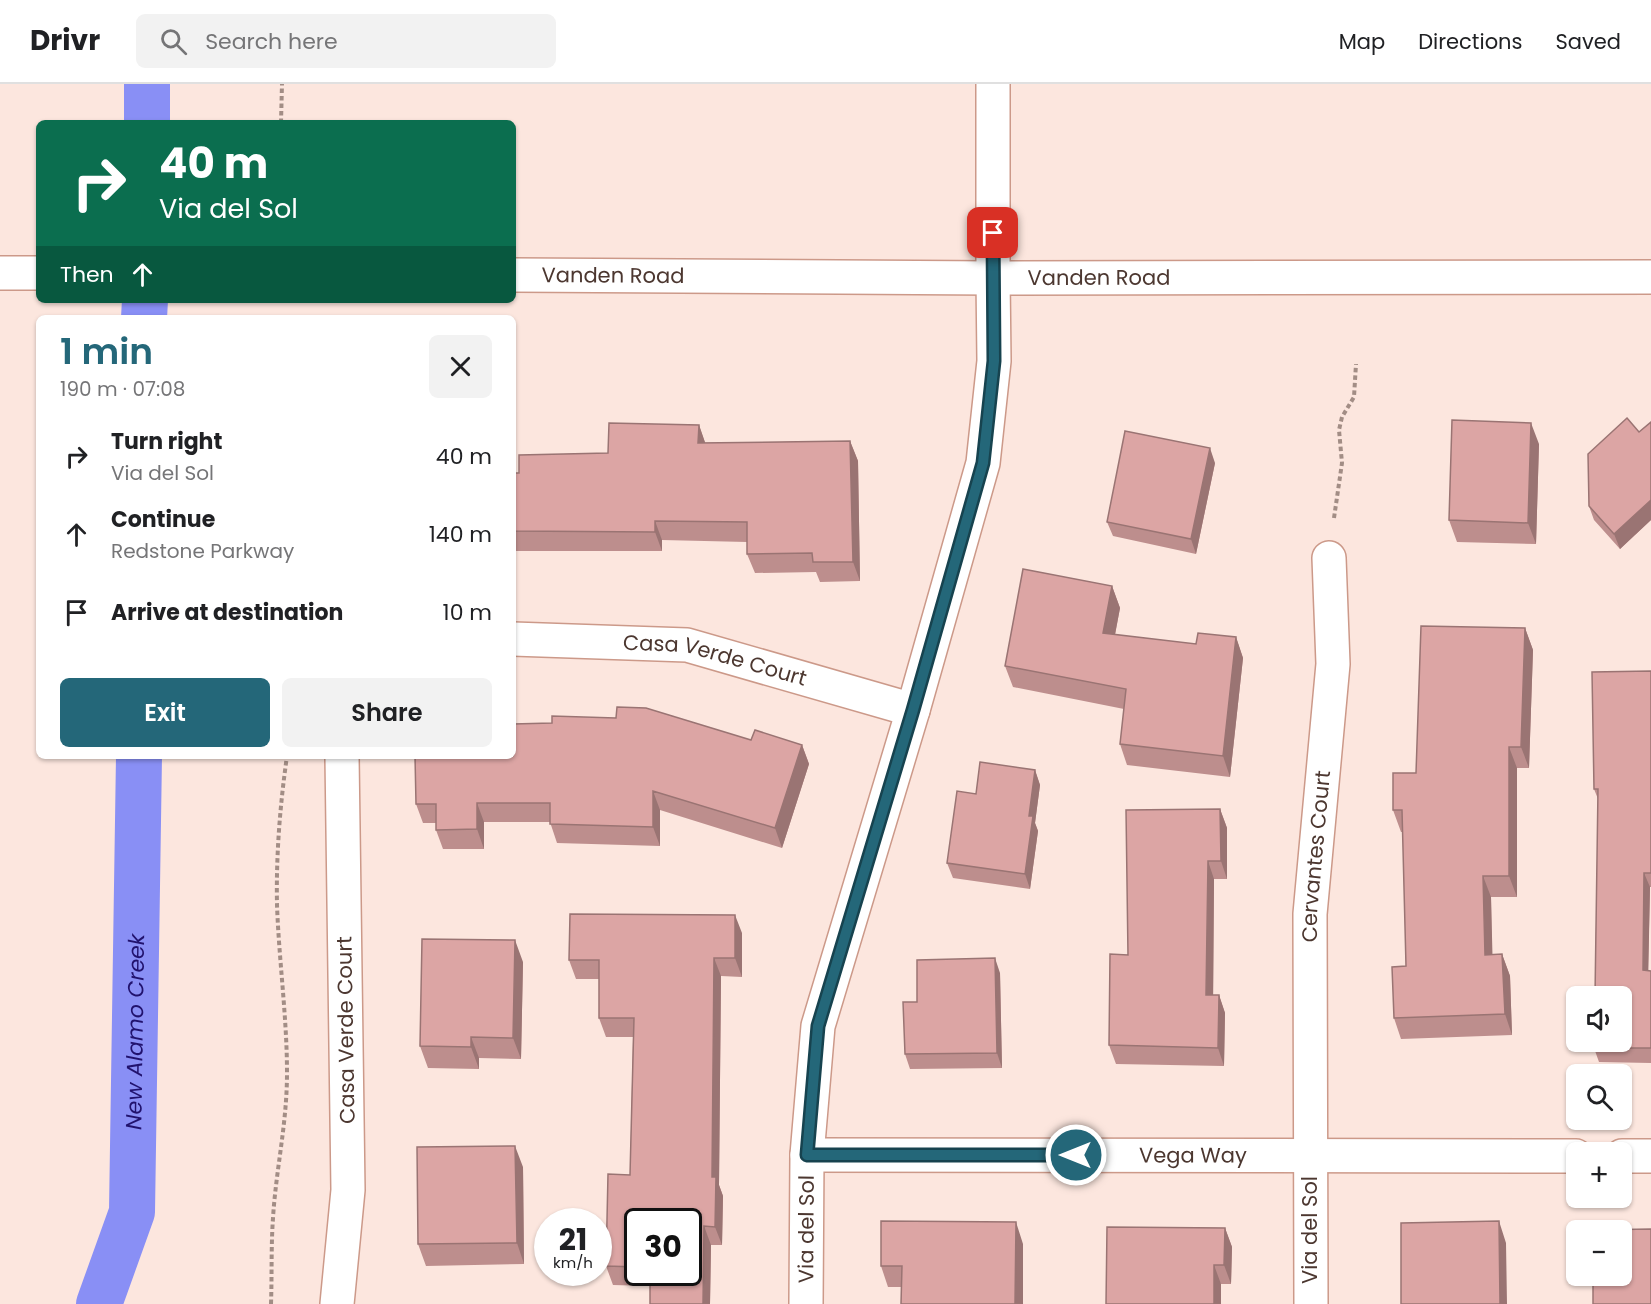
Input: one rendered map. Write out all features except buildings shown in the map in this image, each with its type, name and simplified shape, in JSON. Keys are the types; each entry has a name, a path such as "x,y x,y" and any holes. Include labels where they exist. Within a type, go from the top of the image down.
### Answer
{"street":[{"name":"Via del Sol","path":"806,1304 807,1155 818,1026 913,710 983,463 994,361 993,84"},
{"path":"0,273 36,273"},
{"name":"Vanden Road","path":"516,275 993,279 1651,277"},
{"name":"Cervantes Court","path":"1310,1155 1310,914 1333,664 1329,558"},
{"name":"Casa Verde Court","path":"516,639 687,645 913,710"},
{"name":"Casa Verde Court","path":"336,1304 348,1190 342,759"},
{"name":"Vega Way","path":"807,1155 1566,1156"},
{"name":"Via del Sol","path":"1310,1155 1311,1304"},
{"path":"1632,1156 1651,1156"}],"path":[{"path":"281,120 282,84"},
{"path":"1329,558 1342,463 1339,430 1342,417 1354,397 1357,384 1356,364"},
{"path":"271,1304 273,1217 285,1136 287,1074 285,994 278,906 281,796 287,759"}],"waterway":[{"name":"New Alamo Creek","path":"147,84 147,120"},
{"name":"New Alamo Creek","path":"144,315 145,303"},
{"name":"New Alamo Creek","path":"99,1304 132,1212 139,759"}],"route":[{"path":"993,233 994,361 983,463 913,710 818,1026 807,1155 1076,1155"}]}
